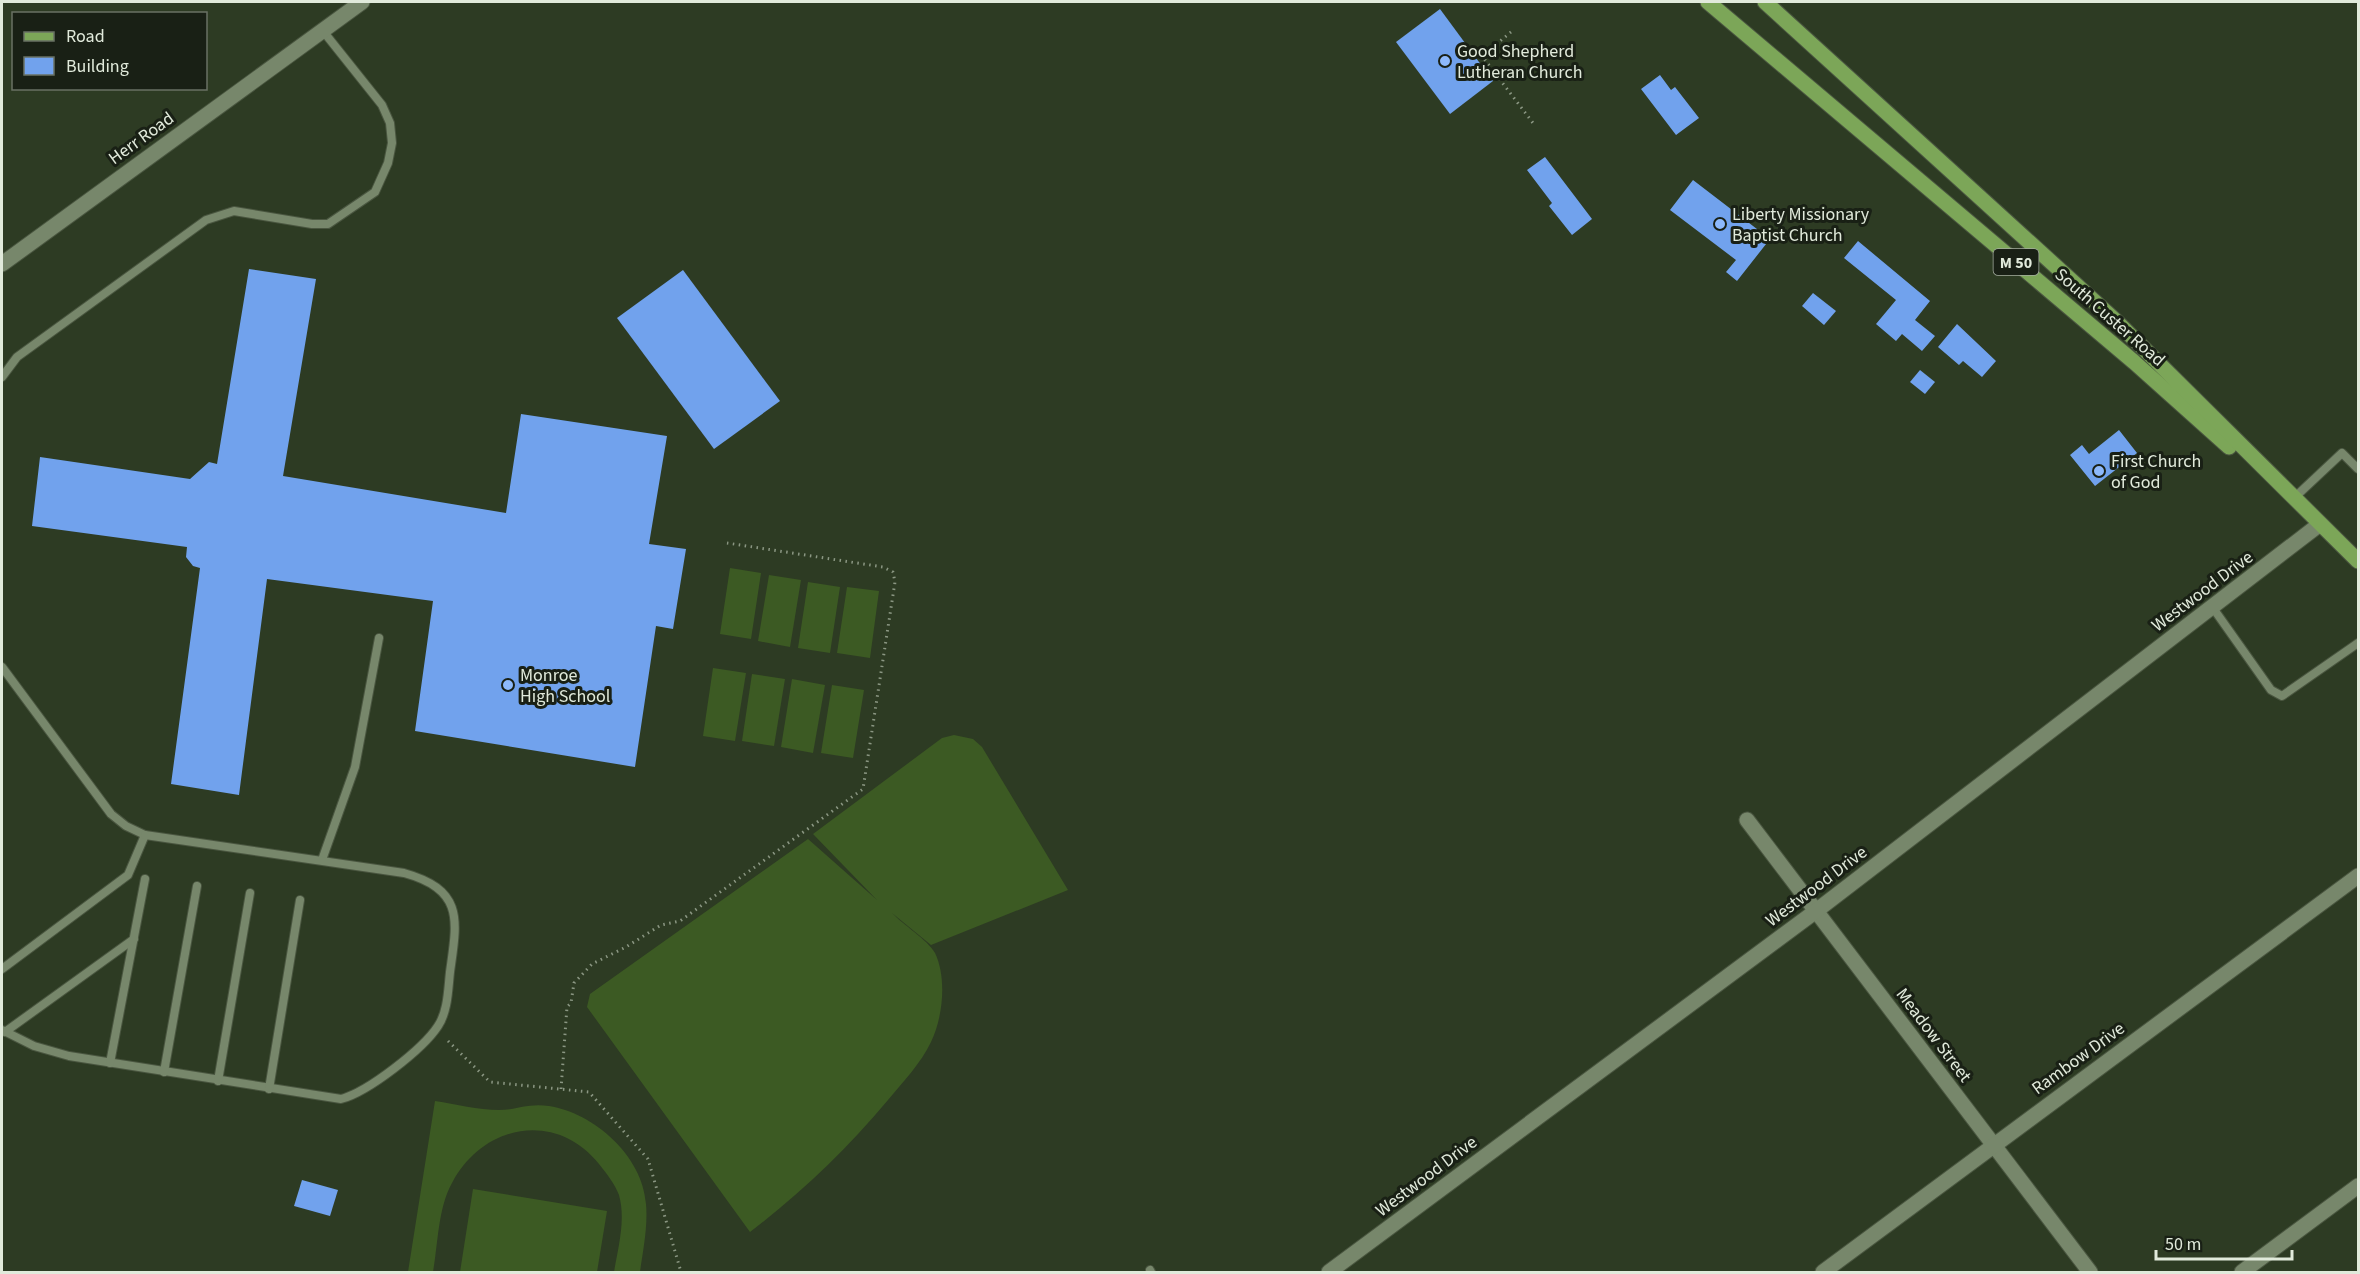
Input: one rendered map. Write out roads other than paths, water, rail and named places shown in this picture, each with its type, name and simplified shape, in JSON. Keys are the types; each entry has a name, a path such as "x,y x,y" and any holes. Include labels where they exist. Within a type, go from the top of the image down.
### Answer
{"main road":[{"name":"South Custer Road","path":"1708,2 2134,362 2320,524"},
{"name":"South Custer Road","path":"1765,2 2117,322 2358,561"}],"street":[{"name":"Herr Road","path":"2,264 362,2"},
{"name":"Westwood Drive","path":"1329,1272 1816,911 2320,524"},
{"name":"Meadow Street","path":"1747,820 2090,1272"},
{"name":"Rambow Drive","path":"1823,1272 2358,876"},
{"path":"2242,1272 2358,1185"}],"lane":[{"path":"2,377 17,357 206,220 234,212 312,224 328,224 375,192 388,164 392,143 390,123 376,97 323,31"},
{"path":"2294,498 2342,453 2358,469"},
{"path":"2213,608 2271,690 2282,696 2358,644"},
{"path":"322,860 355,767 379,638"},
{"path":"2,667 111,814 126,826 145,835 322,860 418,877 446,897 453,910 456,923 445,1010 440,1024 432,1035 380,1078 358,1094 341,1099 69,1056 34,1046 3,1031 134,939"},
{"path":"2,969 129,875 145,835"},
{"path":"110,1063 145,879"},
{"path":"164,1072 197,886"},
{"path":"218,1081 250,893"},
{"path":"269,1089 300,900"}],"place":[{"name":"Good Shepherd Lutheran Church","path":"1445,61"},
{"name":"Liberty Missionary Baptist Church","path":"1720,224"},
{"name":"First Church of God","path":"2099,471"},
{"name":"Monroe High School","path":"508,685"}]}
